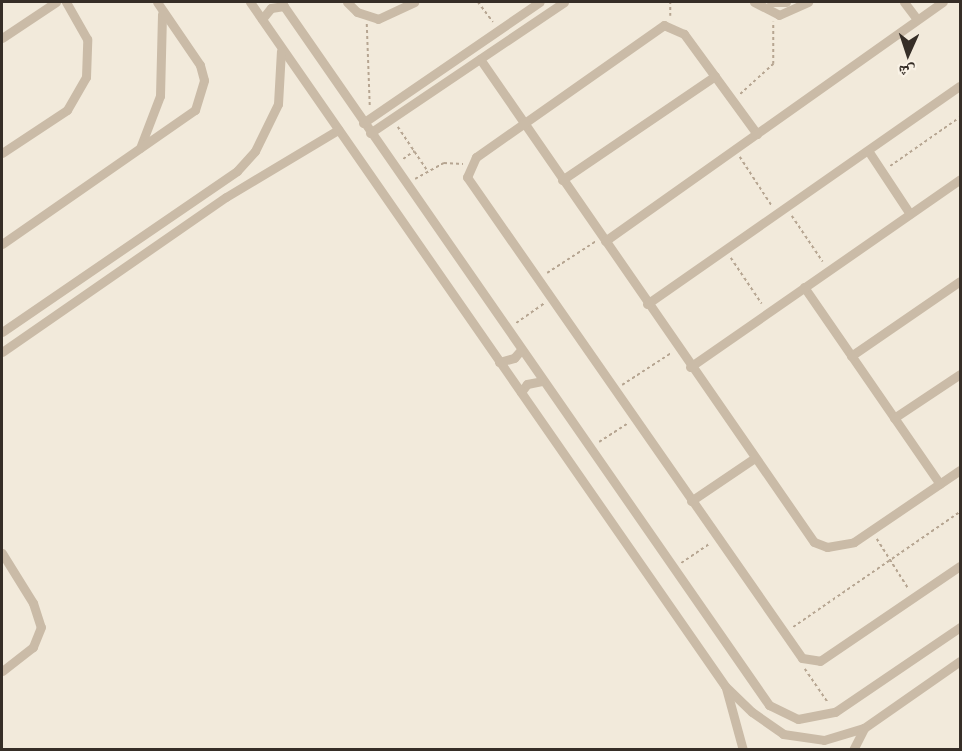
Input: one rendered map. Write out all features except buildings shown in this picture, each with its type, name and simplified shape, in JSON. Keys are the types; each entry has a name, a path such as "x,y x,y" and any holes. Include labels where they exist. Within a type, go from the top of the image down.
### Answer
{"street":[{"path":"2,38 56,2"},
{"path":"2,153 67,110 86,77 87,39 66,2"},
{"path":"250,2 281,51 725,686 783,734 824,740 864,728 960,661"},
{"path":"347,2 367,18 389,17 414,2"},
{"path":"367,120 540,2"},
{"path":"370,133 564,2"},
{"path":"754,2 773,14 808,2"},
{"path":"771,2 786,2"},
{"path":"904,2 917,19"},
{"path":"603,239 757,134 943,2"},
{"path":"262,19 271,8 282,4 367,120 370,133 769,705 798,719 835,712 959,631"},
{"path":"139,150 154,115 165,68 159,6"},
{"path":"2,244 184,120 202,96 200,65 159,6"},
{"path":"757,134 684,34 671,25 657,26 523,122 469,166 472,188 802,658 820,661 960,566"},
{"path":"2,332 237,171 264,136 278,104 281,51"},
{"path":"480,59 753,459 814,542 841,547 871,531 960,470"},
{"path":"562,180 715,76"},
{"path":"647,304 869,152 960,86"},
{"path":"406,93 413,105"},
{"path":"2,352 226,197 338,130"},
{"path":"869,152 910,214"},
{"path":"690,367 960,179"},
{"path":"851,356 960,281"},
{"path":"804,287 940,484"},
{"path":"499,362 514,358 521,350"},
{"path":"894,418 960,374"},
{"path":"521,392 531,381 542,381"},
{"path":"691,501 753,459"},
{"path":"2,554 33,603 40,627 33,647 2,671"},
{"path":"725,686 743,750"},
{"path":"853,750 864,728"}],"path":[{"path":"478,2 499,30"},
{"path":"670,2 671,25"},
{"path":"732,100 769,74 775,54 773,14"},
{"path":"367,18 367,120"},
{"path":"882,172 960,117"},
{"path":"393,118 428,171"},
{"path":"735,149 778,214"},
{"path":"393,165 414,151"},
{"path":"407,185 444,163 469,166"},
{"path":"786,208 828,270"},
{"path":"536,280 603,239"},
{"path":"725,250 768,312"},
{"path":"507,329 550,300"},
{"path":"614,390 678,349"},
{"path":"589,449 633,419"},
{"path":"784,633 960,512"},
{"path":"871,531 915,598"},
{"path":"672,569 717,539"},
{"path":"802,658 810,681 835,712"}]}
